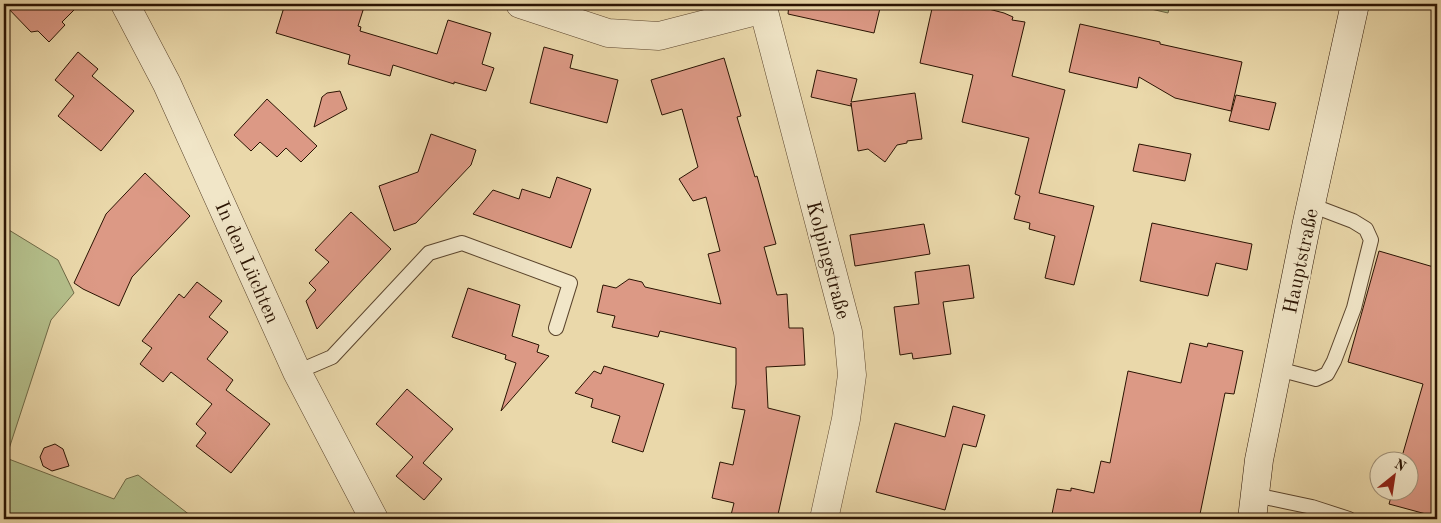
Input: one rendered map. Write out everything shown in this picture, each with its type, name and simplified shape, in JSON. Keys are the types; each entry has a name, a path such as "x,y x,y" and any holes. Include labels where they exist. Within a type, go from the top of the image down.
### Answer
{"street":[{"name":"In den Lüchten","path":"125,4 168,84 297,372 374,519"},
{"path":"520,4 608,33 659,36 763,6"},
{"name":"Hauptstraße","path":"1253,507 1259,460 1355,4"},
{"name":"Kolpingstraße","path":"763,6 848,332 852,375 846,419 824,519"}],"lane":[{"path":"1278,369 1316,379 1326,374 1334,361 1354,308 1371,240 1366,229 1353,221 1311,206"},
{"path":"297,372 332,357 429,253 462,244 570,283 556,328"},
{"path":"1253,507 1312,507 1349,519"}],"green space":[{"path":"1130,4 1170,4 1168,13"},
{"path":"4,227 58,260 74,293 51,320 6,458 114,499 126,479 138,475 195,519 4,519"}],"building":[{"path":"4,4 80,4 62,22 65,25 49,42 38,31 31,32"},
{"path":"285,4 365,4 358,26 361,27 360,31 437,54 448,20 491,33 482,64 494,68 486,91 454,82 454,84 393,65 390,76 348,64 350,55 276,33"},
{"path":"789,4 881,4 874,33 788,14"},
{"path":"933,4 977,6 1004,13 1013,17 1012,20 1025,22 1012,76 1065,90 1039,193 1094,206 1074,285 1045,278 1055,236 1029,229 1030,223 1014,219 1020,196 1015,194 1029,138 962,122 973,75 920,63"},
{"path":"1080,24 1242,62 1231,111 1175,98 1139,77 1137,88 1069,72"},
{"path":"544,47 573,55 570,68 618,80 607,123 530,103"},
{"path":"78,52 98,69 92,76 134,111 101,151 58,116 74,96 55,80"},
{"path":"724,58 741,116 737,117 755,177 757,176 776,244 764,247 777,295 787,294 789,328 803,328 805,365 766,367 768,408 800,416 777,519 730,519 734,503 712,498 720,462 733,465 745,410 732,408 736,384 736,348 660,331 658,337 612,327 615,316 597,312 603,285 616,288 629,279 642,282 645,287 721,304 708,254 720,251 706,197 693,201 679,179 698,167 682,109 662,115 651,80"},
{"path":"817,70 857,79 851,102 915,93 922,139 907,141 907,143 897,145 885,162 868,149 858,151 851,103 851,106 811,97"},
{"path":"340,91 347,109 314,127 322,97 327,93"},
{"path":"1236,95 1276,103 1269,130 1229,121"},
{"path":"267,99 317,146 301,162 286,148 277,157 260,142 251,151 234,135"},
{"path":"431,134 476,150 471,165 416,223 394,231 379,186 418,172"},
{"path":"1139,144 1191,154 1185,181 1133,171"},
{"path":"145,173 190,216 132,277 119,306 74,283 106,214"},
{"path":"557,177 591,189 571,248 473,214 493,190 519,199 522,189 550,198"},
{"path":"351,212 391,249 317,329 306,301 316,290 309,283 329,262 315,250"},
{"path":"1152,223 1252,244 1247,270 1216,263 1208,296 1140,281"},
{"path":"924,224 930,254 855,266 850,235"},
{"path":"1379,251 1437,268 1437,517 1389,504 1390,500 1418,500 1418,450 1404,450 1423,384 1348,362"},
{"path":"969,265 974,298 943,302 951,354 913,359 912,353 900,355 894,307 919,304 915,272"},
{"path":"197,282 222,301 209,317 228,332 207,359 233,380 226,390 270,424 231,473 196,446 206,433 196,424 212,404 171,372 163,382 140,364 152,348 142,341 179,294 184,298"},
{"path":"468,288 520,305 512,336 539,345 537,352 549,356 501,411 516,363 505,359 506,355 452,337"},
{"path":"1190,343 1207,347 1208,343 1243,351 1234,394 1225,393 1199,519 1051,519 1057,489 1071,491 1071,488 1094,493 1101,461 1110,463 1128,371 1181,383"},
{"path":"604,366 664,384 643,452 612,442 620,416 591,407 593,399 575,393 594,371 601,374"},
{"path":"407,389 453,429 423,463 442,479 424,500 396,476 413,457 376,424"},
{"path":"953,406 985,415 976,447 963,444 945,510 876,492 895,423 945,437"},
{"path":"55,444 63,449 69,466 52,471 43,466 40,457 44,448"}]}
